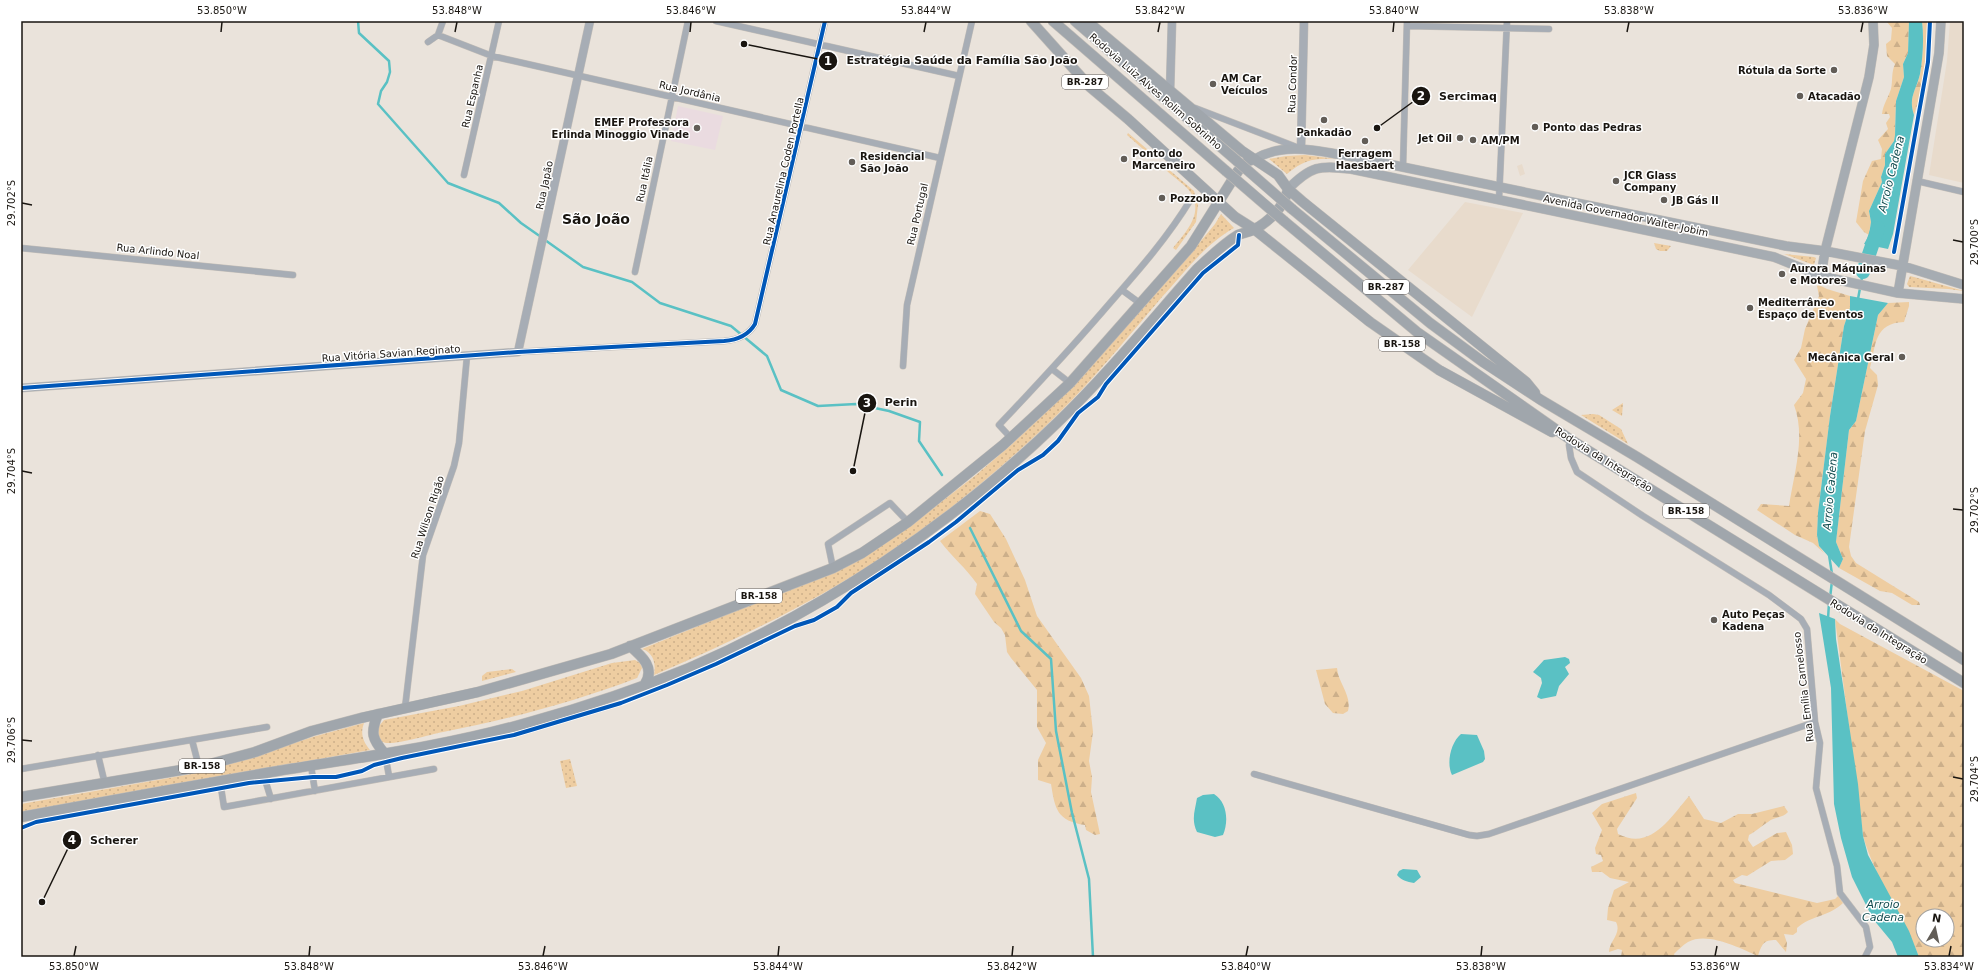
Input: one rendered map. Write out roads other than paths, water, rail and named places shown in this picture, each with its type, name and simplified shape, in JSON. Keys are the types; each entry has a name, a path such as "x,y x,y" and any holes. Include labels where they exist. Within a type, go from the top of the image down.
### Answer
{"highway":[{"name":"BR-287","path":"1031,21 1090,87 1128,119 1235,217 1254,229"},
{"name":"Rodovia Luiz Alves Rolim Sobrinho","path":"1053,21 1284,221"},
{"name":"Rodovia Luiz Alves Rolim Sobrinho","path":"1075,21 1292,209"},
{"path":"1087,21 1170,92 1242,151 1255,159"},
{"name":"BR-158","path":"21,797 105,784 198,767 255,752 312,731 532,678 576,665 630,646 833,568 862,553 908,522 1011,438 1070,383 1141,304 1190,246 1238,171 1248,161 1255,159 1278,175 1288,189 1526,382 1541,400"},
{"path":"1254,229 1277,211 1286,200 1288,189"},
{"name":"Rodovia da Integração","path":"1292,209 1430,323 1483,362 1541,400 1637,457 1964,660"},
{"name":"Rodovia da Integração","path":"1284,221 1417,332 1568,438 1964,683"},
{"name":"BR-158","path":"21,817 263,773 385,754 529,723 645,684 690,667 816,604 887,559 951,513 1004,471 1058,423 1128,349 1197,269 1216,250 1238,235 1254,229 1370,322 1439,370 1547,430 1568,438"},
{"path":"630,646 646,661 649,677 645,684"},
{"path":"378,714 374,723 374,739 376,744 385,754"}],"main road":[{"path":"1821,276 1825,251 1869,77 1874,45 1872,21"},
{"path":"1898,293 1899,265 1917,181 1939,53 1941,21"},
{"name":"Avenida Governador Walter Jobim","path":"1255,159 1264,153 1301,148 1403,167 1793,248 1825,251 1899,265 1964,285"},
{"name":"Avenida Governador Walter Jobim","path":"1288,189 1301,176 1314,169 1326,166 1351,168 1774,257 1821,276 1888,291 1964,299"}],"street":[{"path":"428,42 438,36 443,21"},
{"name":"Rua Espanha","path":"464,175 500,21"},
{"name":"Rua Japão","path":"518,352 590,21"},
{"name":"Rua Itália","path":"635,272 688,21"},
{"path":"716,21 959,76"},
{"name":"Rua Anaurelina Coden Portella","path":"755,324 825,21"},
{"name":"Rua Portugal","path":"903,366 907,305 972,21"},
{"path":"1170,92 1172,21"},
{"name":"Rua Condor","path":"1301,148 1304,21"},
{"path":"1499,199 1507,21"},
{"path":"1403,167 1407,23 1549,29"},
{"name":"Rua Jordânia","path":"438,36 492,56 940,158"},
{"name":"Avenida Governador Walter Jobim","path":"1188,106 1301,148"},
{"path":"1917,181 1964,192"},
{"path":"1011,438 999,425 1052,369 1122,290 1176,225 1191,199"},
{"name":"Rua Arlindo Noal","path":"21,248 293,275"},
{"path":"1122,290 1141,304"},
{"name":"Rua Vitória Savian Reginato","path":"21,388 518,352 724,342 737,339 750,332 755,324"},
{"name":"Rua Wilson Rigão","path":"405,708 423,555 454,466 459,443 467,356"},
{"path":"1052,369 1070,383"},
{"name":"Rua Emília Carnelosso","path":"1568,438 1571,458 1577,472 1643,516 1769,595 1801,619 1807,629 1815,722 1820,743 1816,788 1837,866 1840,893 1866,927 1870,947 1865,957"},
{"path":"833,568 828,544 890,504 908,522"},
{"path":"1254,774 1434,826 1477,836 1489,834 1815,722"},
{"path":"21,769 267,727"},
{"path":"192,740 198,767"},
{"path":"385,754 389,776"},
{"path":"98,755 105,784"},
{"path":"310,766 315,791"},
{"path":"220,781 224,807 434,768"},
{"path":"263,773 271,799"}],"water":[{"name":"Arroio Cadena","path":"1909,21 1922,21 1922,54 1920,74 1912,99 1912,109 1914,115 1893,234 1888,249 1864,244 1869,235 1871,222 1869,211 1882,182 1881,177 1885,165 1885,154 1894,141 1896,101 1904,77 1903,64 1908,53"},
{"name":"Arroio Cadena","path":"1850,296 1888,303 1878,315 1856,421 1849,430 1836,542 1843,559 1839,568 1819,546 1817,535 1818,513 1830,416 1844,326 1850,308"},
{"name":"Arroio Cadena","path":"1819,613 1835,619 1836,639 1858,784 1863,836 1868,855 1909,931 1919,957 1898,957 1892,942 1873,919 1852,877 1841,838 1834,804 1831,688"},
{"path":"1565,657 1569,659 1570,663 1565,667 1569,674 1559,686 1556,696 1541,699 1537,697 1542,683 1541,678 1533,672 1544,660"},
{"path":"1461,734 1477,735 1484,751 1485,759 1483,762 1452,775 1449,765 1450,753 1457,738"},
{"path":"1214,794 1222,802 1226,812 1226,824 1223,835 1215,837 1197,832 1194,823 1197,798 1203,795"},
{"path":"1403,869 1417,870 1421,877 1414,883 1404,880 1397,875 1399,871"}],"waterway":[{"path":"358,21 359,33 389,61 390,72 387,82 381,91 378,104 448,183 499,203 521,223 541,237"},
{"name":"Arroio Cadena","path":"1863,272 1878,228"},
{"path":"545,240 583,267 632,282 660,303 731,326 767,356 781,390 818,406 856,404 889,411 920,422 919,441 942,475"},
{"name":"Arroio Cadena","path":"1858,299 1863,272"},
{"path":"970,528 1021,631 1051,659 1056,731 1072,813 1089,879 1093,957"},
{"name":"Arroio Cadena","path":"1829,555 1832,574"},
{"name":"Arroio Cadena","path":"1830,598 1832,581"},
{"name":"Arroio Cadena","path":"1828,619 1829,603"}],"place":[{"name":"Estratégia Saúde da Família São João","path":"744,44"},
{"name":"Rótula da Sorte","path":"1834,70"},
{"name":"AM Car Veículos","path":"1213,84"},
{"name":"Atacadão","path":"1800,96"},
{"name":"Pankadão","path":"1324,120"},
{"name":"Ponto das Pedras","path":"1535,127"},
{"name":"EMEF Professora Erlinda Minoggio Vinade","path":"697,128"},
{"name":"Sercimaq","path":"1377,128"},
{"name":"Jet Oil","path":"1460,138"},
{"name":"AM/PM","path":"1473,140"},
{"name":"Ferragem Haesbaert","path":"1365,141"},
{"name":"Ponto do Marceneiro","path":"1124,159"},
{"name":"Residencial São João","path":"852,162"},
{"name":"JCR Glass Company","path":"1616,181"},
{"name":"Pozzobon","path":"1162,198"},
{"name":"JB Gás II","path":"1664,200"},
{"name":"Aurora Máquinas e Motores","path":"1782,274"},
{"name":"Mediterrâneo Espaço de Eventos","path":"1750,308"},
{"name":"Mecânica Geral","path":"1902,357"},
{"name":"Perin","path":"853,471"},
{"name":"Auto Peças Kadena","path":"1714,620"},
{"name":"Scherer","path":"42,902"}],"district":[{"name":"São João","path":"596,219"}]}
